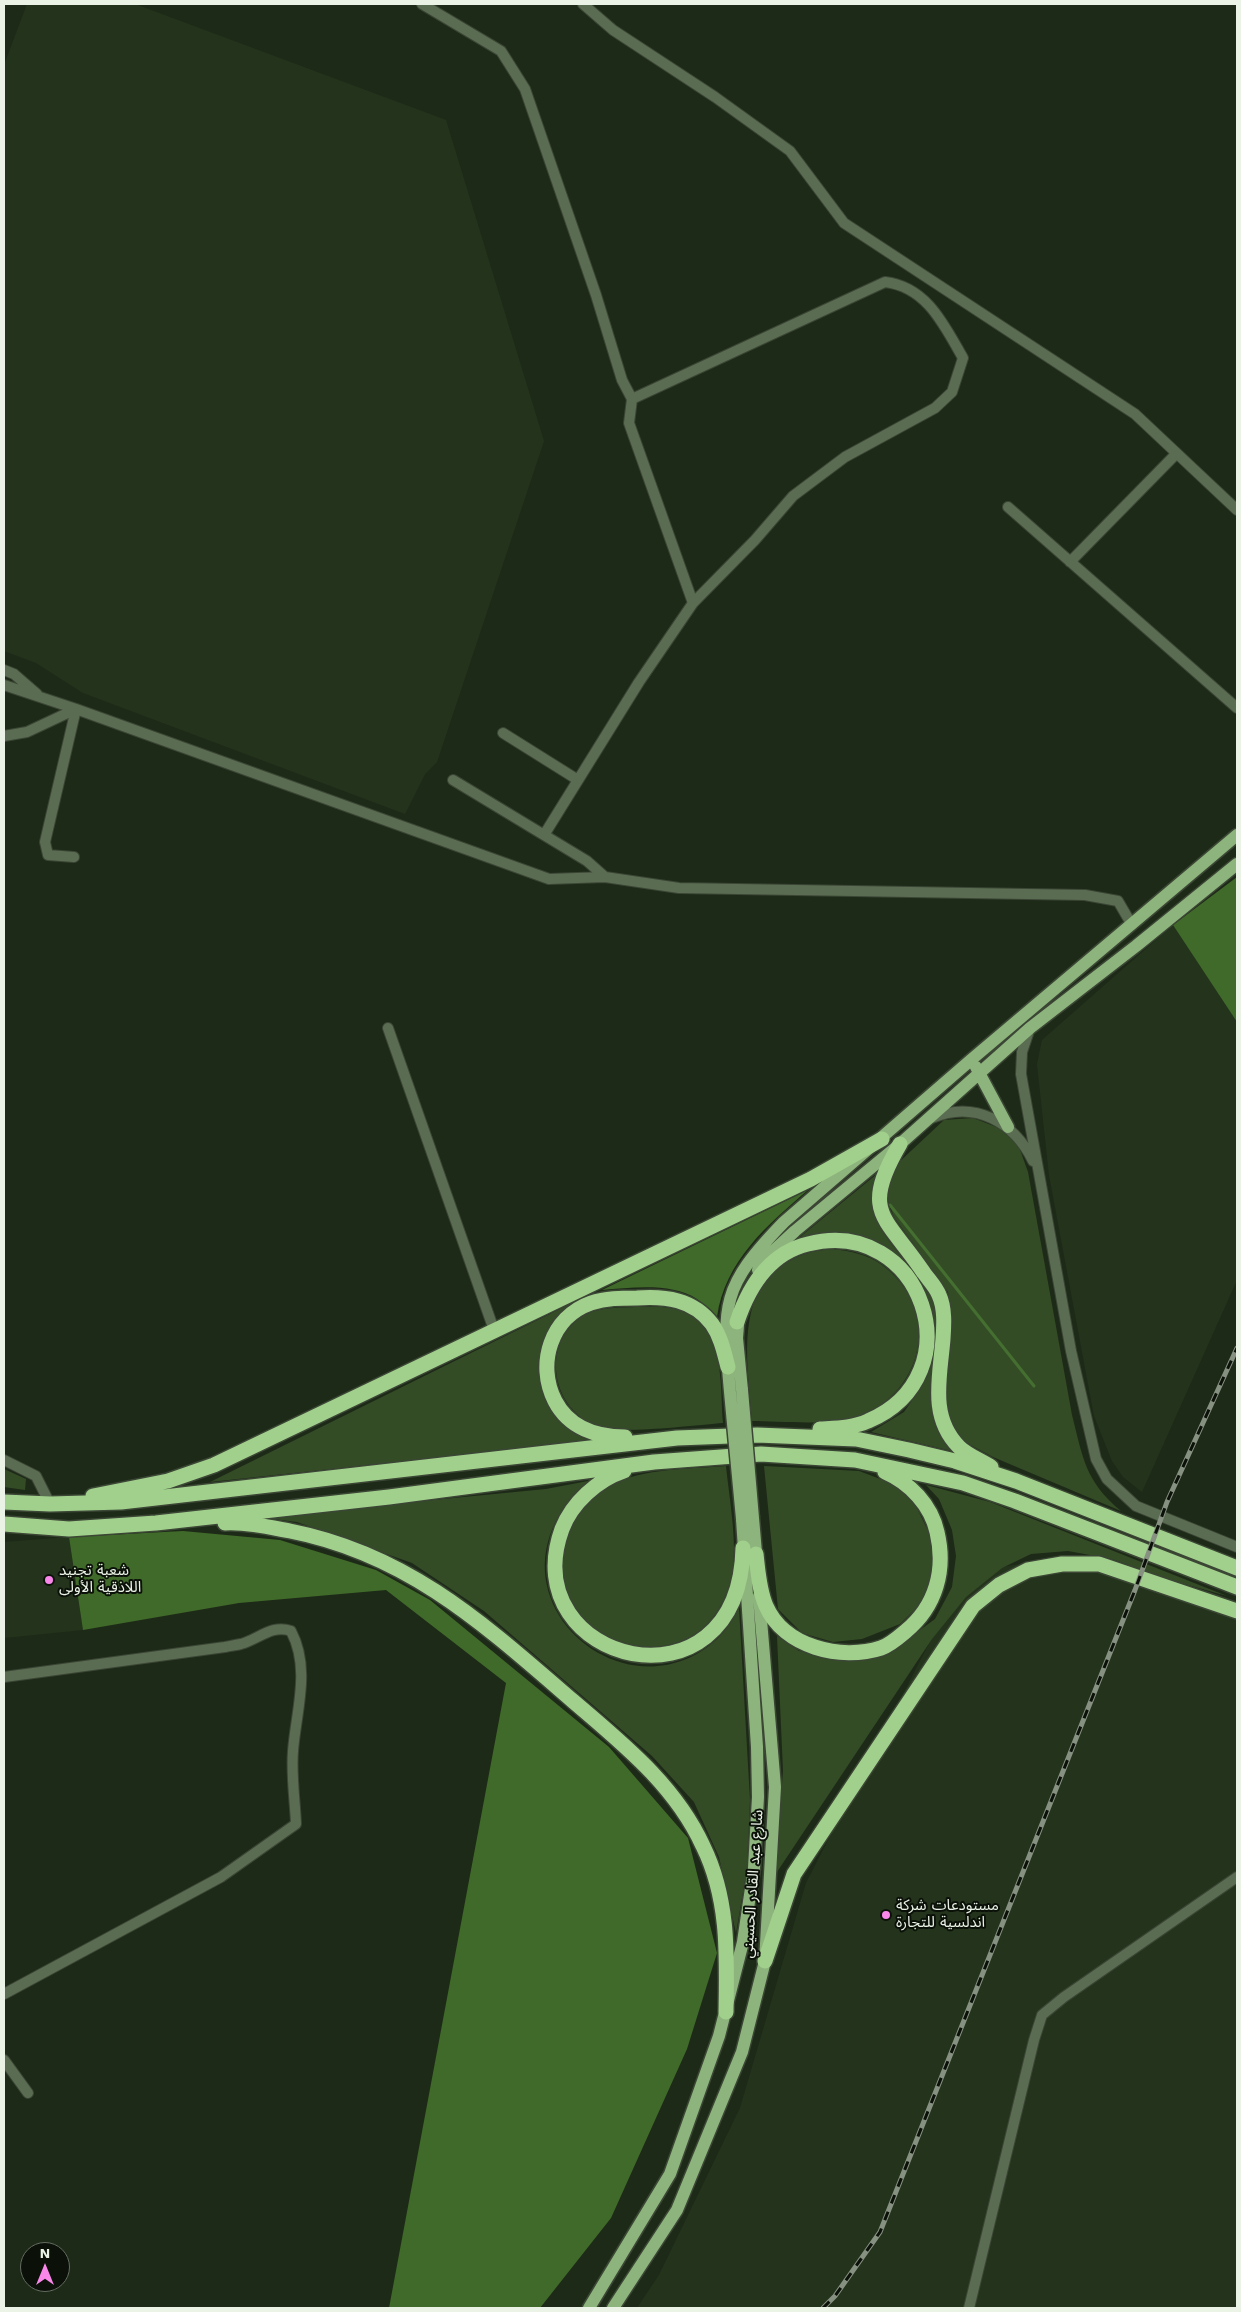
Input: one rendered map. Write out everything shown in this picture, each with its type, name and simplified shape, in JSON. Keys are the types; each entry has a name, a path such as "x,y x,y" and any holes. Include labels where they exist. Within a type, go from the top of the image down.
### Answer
{"highway":[{"path":"50,1504 168,1481 214,1465 811,1179 882,1138"},
{"path":"900,1144 885,1170 879,1190 879,1204 886,1222 940,1295 945,1321 937,1403 944,1426 960,1448 1016,1482"},
{"path":"728,1367 722,1343 708,1320 687,1304 667,1298 600,1301 589,1304 571,1315 557,1331 547,1356 548,1383 556,1404 571,1421 601,1436 677,1438 757,1435 852,1426 867,1422 892,1408 912,1386 919,1373 927,1346 926,1316 919,1296 908,1277 888,1257 861,1244 833,1240 803,1245 777,1258 756,1280 737,1322"},
{"path":"757,1435 856,1439 955,1461 1016,1482 1237,1568"},
{"path":"4,1502 50,1504 121,1502 677,1438"},
{"path":"4,1524 69,1529 156,1523 389,1497 654,1462 761,1454 855,1460 963,1483 1052,1515 1237,1587"},
{"path":"750,1551 767,1607 786,1631 799,1641 815,1648 860,1651 882,1648 911,1627 924,1614 939,1580 941,1563 936,1525 926,1506 900,1479 855,1460"},
{"path":"654,1462 618,1473 604,1480 581,1500 564,1525 556,1551 558,1584 568,1610 585,1631 608,1647 635,1655 664,1655 693,1645 718,1626 734,1601 750,1551"},
{"path":"156,1523 235,1522 304,1534 340,1543 374,1556 416,1578 446,1596 488,1627 625,1746 656,1777 677,1802 692,1825 704,1847 716,1880 723,1911 728,1944 726,2012"},
{"path":"765,1961 794,1874 973,1606 1000,1585 1028,1570 1062,1564 1099,1564 1237,1611"}],"main road":[{"path":"736,1391 728,1367 725,1339 727,1305 740,1273 759,1248 784,1222 972,1059 1237,835"},
{"path":"736,1391 737,1322 745,1292 752,1278 768,1256 795,1231 900,1144 1030,1028 1136,946 1237,864"},
{"path":"972,1059 1008,1127"},
{"name":"شارع عبد القادر الحسيني","path":"613,2308 677,2210 742,2052 765,1961 775,1787 750,1551 736,1391"},
{"name":"شارع عبد القادر الحسيني","path":"588,2308 670,2174 719,2036 743,1942 754,1868 758,1798 750,1551"}],"street":[{"path":"422,4 501,50 525,89 596,295 622,380 632,399 629,423 693,603"},
{"path":"583,4 613,30 715,97 790,151 844,223 1135,414 1237,510"},
{"path":"544,835 639,682 693,603 755,540 793,496 845,457 934,408 952,392 963,358 932,307 900,284 885,282 632,399"},
{"path":"1070,562 1176,454"},
{"path":"1008,507 1237,708"},
{"path":"4,670 14,674 42,698"},
{"path":"4,685 76,709 549,879 605,877 679,888 1085,895 1118,901 1132,925"},
{"path":"4,736 27,732 76,709"},
{"path":"74,857 48,855 45,842 76,709"},
{"path":"503,733 578,780"},
{"path":"453,780 587,861 605,877"},
{"path":"388,1028 494,1330"},
{"path":"1030,1028 1022,1052 1021,1074 1071,1351 1084,1416 1096,1459 1106,1479 1136,1506 1237,1547"},
{"path":"926,1121 942,1114 978,1113 1008,1127 1025,1144 1039,1173"},
{"path":"4,1460 36,1476 50,1504"},
{"path":"4,1677 242,1644 272,1629 281,1628 291,1631 301,1658 301,1680 293,1753 296,1824 221,1876 4,1994"},
{"path":"969,2308 1034,2040 1042,2015 1064,1997 1237,1877"},
{"path":"4,2060 28,2093"}],"shaded area":[{"path":"27,4 135,4 446,120 544,441 437,762 425,774 405,814 83,693 36,663 4,651 4,65"},
{"path":"1173,925 1237,1022 1237,1280 1142,1492 1123,1477 1112,1461 1094,1416 1049,1175 1037,1064 1042,1040"},
{"path":"973,1118 999,1128 1018,1144 1028,1172 1072,1415 1079,1444 1093,1479 1109,1500 1121,1511 993,1457 961,1440 947,1422 945,1400 952,1329 948,1292 894,1217 885,1192 896,1165 944,1120"},
{"path":"877,1174 871,1196 872,1208 876,1219 897,1251 930,1289 936,1301 938,1320 937,1340 931,1401 934,1420 942,1437 956,1452 871,1432 904,1412 920,1389 932,1364 935,1329 928,1299 905,1263 879,1244 848,1235 824,1233 800,1237"},
{"path":"832,1249 852,1252 871,1258 882,1265 900,1282 912,1302 918,1323 918,1344 913,1365 902,1384 887,1401 866,1414 855,1418 827,1422 752,1421 747,1348 749,1324 754,1302 765,1282 781,1266 805,1254"},
{"path":"570,1304 553,1325 543,1343 543,1364 547,1389 557,1417 570,1430 591,1441 210,1482"},
{"path":"664,1307 679,1310 692,1315 703,1325 716,1350 719,1364 723,1423 640,1430 608,1429 597,1426 582,1418 570,1406 562,1392 557,1377 556,1361 560,1345 567,1330 586,1314 606,1309"},
{"path":"726,1466 734,1539 733,1567 727,1593 714,1617 695,1634 671,1645 634,1649 599,1635 578,1616 566,1591 563,1577 562,1563 568,1535 575,1520 585,1506 604,1489 624,1479 638,1475 667,1470"},
{"path":"764,1466 859,1471 896,1485 912,1498 931,1537 936,1570 928,1597 900,1624 862,1639 833,1642 802,1633 778,1609"},
{"path":"4,1469 26,1479 25,1490 4,1487"},
{"path":"588,1481 565,1506 547,1545 546,1581 559,1614 581,1641 612,1659 646,1666 683,1660 717,1639 732,1621 739,1608 750,1800 747,1869 736,1933 719,1857 694,1802 652,1756 484,1611 412,1563 297,1522 258,1517 546,1489"},
{"path":"926,1485 990,1502 1227,1596 1163,1578 1112,1559 1068,1551 1031,1554 1002,1568 966,1597 932,1639 775,1875 783,1771 777,1636 799,1651 844,1656 890,1652 935,1619 952,1587 956,1556 952,1530 939,1499"},
{"path":"69,1537 83,1630 4,1638 4,1542"},
{"path":"1077,1556 1237,1619 1237,2308 637,2308 659,2275 740,2108 806,1883 939,1624 987,1569"}],"green space":[{"path":"1237,877 1237,1022 1173,925"},
{"path":"808,1190 763,1231 738,1261 729,1278 717,1317 697,1299 675,1290 638,1287 602,1290"},
{"path":"183,1531 280,1540 376,1570 430,1600 609,1747 688,1838 717,1953 687,2049 611,2218 540,2308 389,2308 506,1683 386,1590 239,1603 83,1630 69,1537"}],"waterway":[{"path":"890,1205 1034,1386"}],"railway":[{"path":"823,2308 835,2296 880,2232 1135,1590 1167,1502 1237,1348"}],"place":[{"name":"شعبة تجنيد اللاذقية الأولى","path":"49,1580"},
{"name":"مستودعات شركة اندلسية للتجارة","path":"886,1915"}]}
